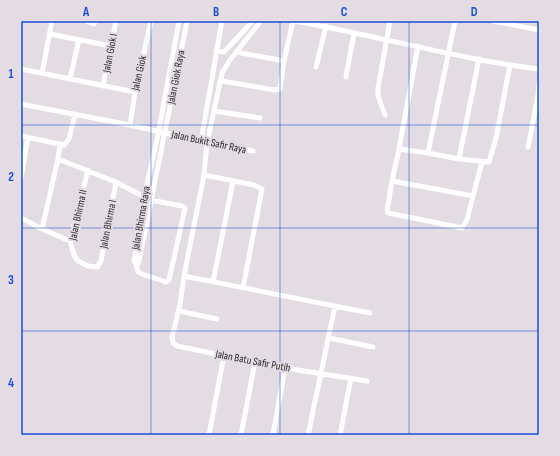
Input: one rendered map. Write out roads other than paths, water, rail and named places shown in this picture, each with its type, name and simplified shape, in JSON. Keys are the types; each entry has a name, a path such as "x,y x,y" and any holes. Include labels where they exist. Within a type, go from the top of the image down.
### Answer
{"street":[{"path":"42,73 52,21"},
{"path":"86,21 94,24 95,21"},
{"name":"Jalan Giok I","path":"103,86 116,21"},
{"name":"Jalan Giok","path":"130,125 135,92 151,21"},
{"path":"217,319 179,311 184,276 204,176 204,142 216,51 222,21"},
{"path":"216,51 224,52 229,48 253,21"},
{"path":"204,142 214,112 223,70 262,21"},
{"path":"220,81 278,90 280,89 284,61 293,21 326,26 479,59 539,69"},
{"path":"385,115 378,92 390,21"},
{"path":"428,153 455,21"},
{"path":"493,21 539,30"},
{"path":"179,22 186,23"},
{"name":"Jalan Giok Raya","path":"158,132 179,22"},
{"name":"Jalan Giok Raya","path":"164,132 186,23"},
{"path":"316,67 326,26"},
{"path":"346,77 354,33"},
{"path":"50,34 111,46"},
{"path":"70,79 79,40"},
{"path":"418,46 399,149 386,208 388,213 461,228 464,227 482,162"},
{"path":"229,48 235,53 284,61"},
{"path":"459,159 479,59"},
{"path":"399,149 459,159 482,162 489,161 496,138 510,65"},
{"path":"21,69 135,92"},
{"path":"528,147 538,96 539,82"},
{"name":"Jalan Bukit Safir Raya","path":"21,104 254,151"},
{"path":"214,112 260,118"},
{"path":"21,136 64,144 68,142 75,116"},
{"name":"Jalan Bhirma Raya","path":"136,264 134,261 144,196 158,132"},
{"name":"Jalan Bhirma Raya","path":"136,264 138,264 139,261 164,132"},
{"path":"21,178 28,137"},
{"path":"42,229 60,144"},
{"path":"58,159 116,182 150,200 182,206 185,208 169,280 166,282 142,274 138,272 136,264"},
{"name":"Jalan Bhirma II","path":"88,170 70,241 74,255 80,262 94,268 99,265"},
{"path":"204,176 254,185 262,188 243,288"},
{"path":"213,282 233,181"},
{"path":"392,181 473,196"},
{"name":"Jalan Bhirma I","path":"99,265 101,262 116,182"},
{"path":"21,218 70,241"},
{"path":"184,276 370,313"},
{"path":"308,435 335,306"},
{"name":"Jalan Batu Safir Putih","path":"179,311 172,337 174,345 285,368 367,381"},
{"path":"329,338 373,347"},
{"path":"209,435 224,355"},
{"path":"241,435 255,362"},
{"path":"273,435 285,368"},
{"path":"340,435 351,378"}]}
